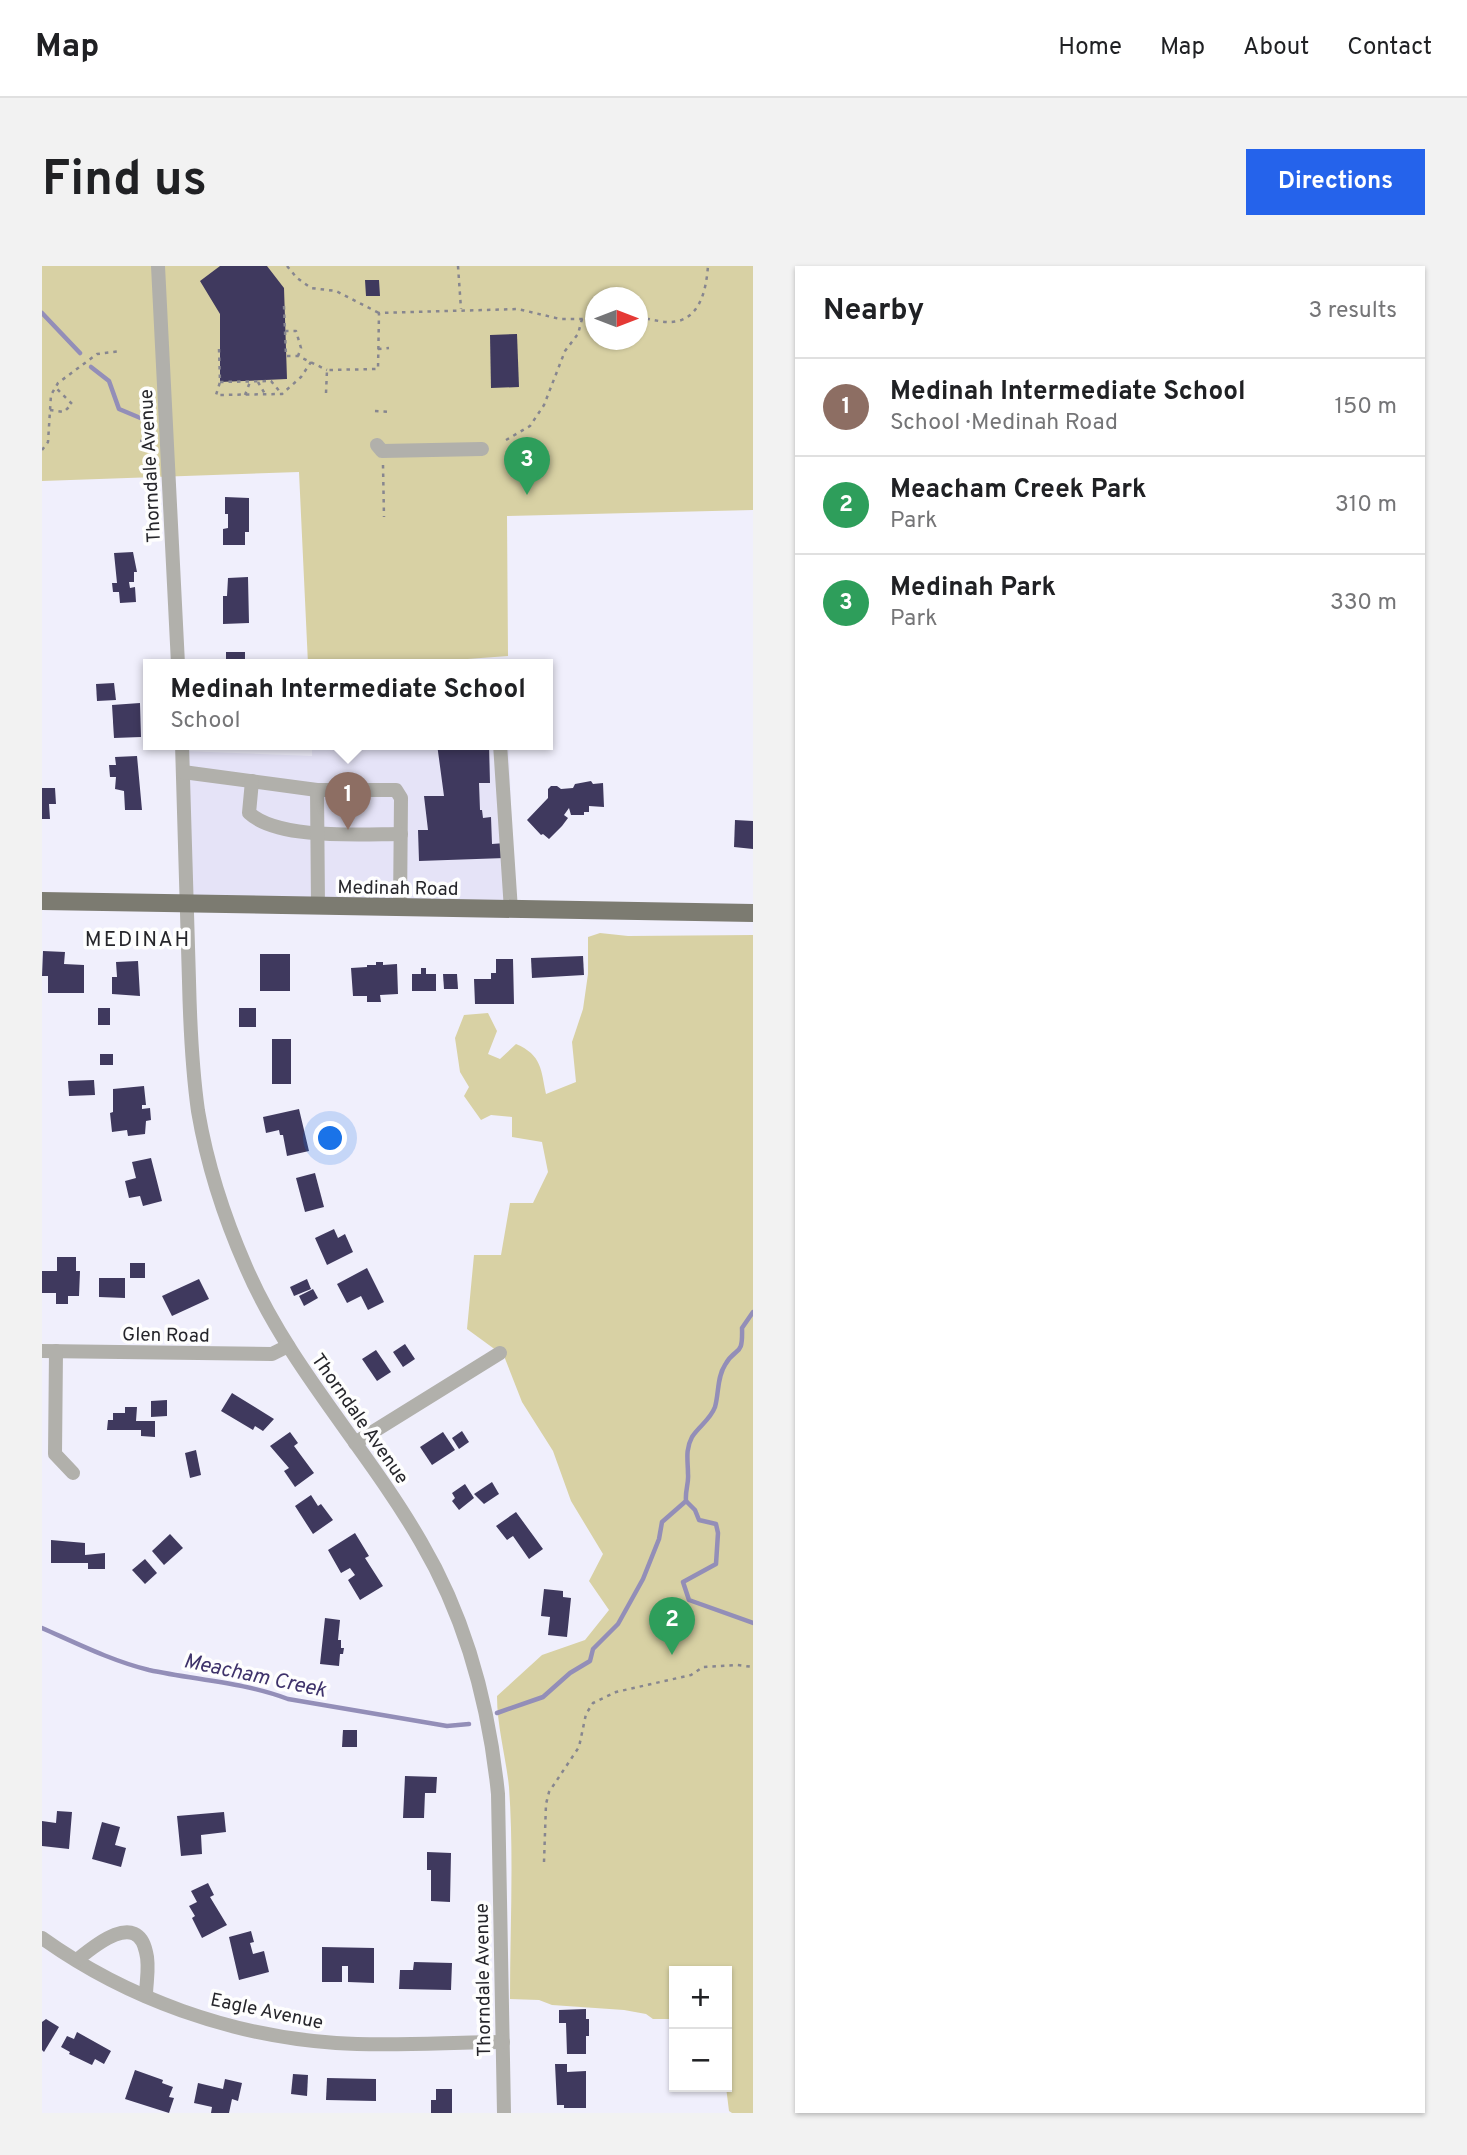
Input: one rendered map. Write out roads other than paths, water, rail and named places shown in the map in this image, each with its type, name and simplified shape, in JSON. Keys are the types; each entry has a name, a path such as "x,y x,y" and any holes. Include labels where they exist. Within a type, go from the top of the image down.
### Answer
{"main road":[{"name":"Medinah Road","path":"42,901 753,913"}],"street":[{"name":"Thorndale Avenue","path":"158,266 178,659"},
{"path":"380,448 482,449"},
{"name":"Thorndale Avenue","path":"182,750 191,1049 209,1162 225,1215 246,1268 288,1346 422,1544 447,1591 473,1658 484,1698 498,1794 504,2113"},
{"path":"500,750 511,910"},
{"path":"183,772 317,790 396,790 401,798 400,908"},
{"path":"252,781 249,813 258,821 318,834 401,834"},
{"path":"317,790 318,906"},
{"name":"Glen Road","path":"49,1351 272,1354 288,1346"},
{"path":"49,1351 55,1454 73,1473"},
{"path":"355,1443 500,1353"},
{"path":"76,1960 116,1934 134,1934 142,1940 147,1953 146,1996"},
{"name":"Eagle Avenue","path":"42,1938 76,1960 146,1996 220,2023 298,2039 339,2043 503,2042"}],"waterway":[{"path":"42,313 80,353"},
{"path":"91,367 109,381 119,409 150,422"},
{"name":"Meacham Creek","path":"497,1713 543,1697 570,1673 590,1661 593,1649 618,1624 643,1579 659,1539 662,1522 686,1501 690,1442 713,1412 722,1370 740,1348 742,1328 753,1312"},
{"path":"686,1501 695,1510 699,1520 716,1524 718,1533 716,1564 683,1582 689,1600 753,1623"},
{"name":"Meacham Creek","path":"42,1628 108,1657 149,1670 236,1685 288,1699 447,1726 469,1724"}],"place":[{"name":"Medinah Park","path":"527,495"},
{"name":"Medinah Intermediate School","path":"348,830"},
{"name":"Meacham Creek Park","path":"672,1655"}],"district":[{"name":"MEDINAH","path":"138,939"}]}
